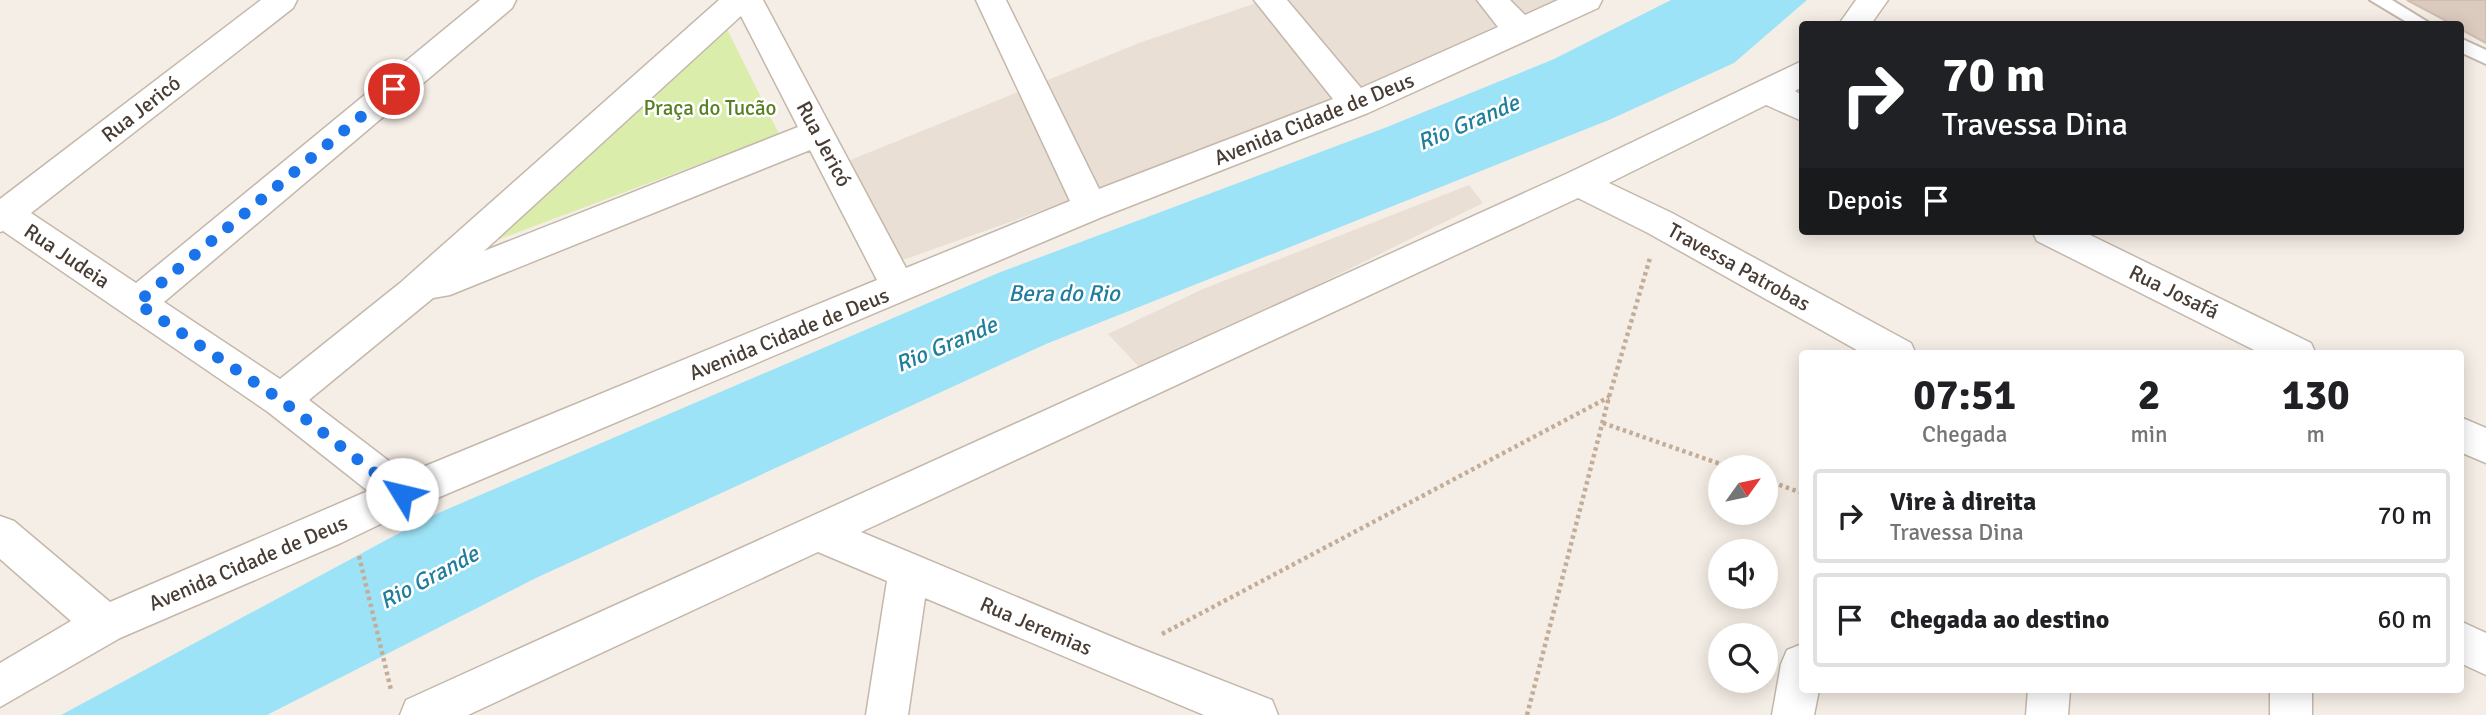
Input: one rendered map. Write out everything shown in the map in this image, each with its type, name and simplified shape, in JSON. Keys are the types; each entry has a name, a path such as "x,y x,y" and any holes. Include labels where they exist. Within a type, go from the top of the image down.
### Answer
{"street":[{"name":"Rua Jericó","path":"2,216 282,0"},
{"path":"137,303 501,0"},
{"path":"281,400 413,294 739,0"},
{"name":"Rua Jericó","path":"748,0 899,289"},
{"path":"991,0 1090,207"},
{"path":"1269,0 1356,104"},
{"path":"1492,0 1520,30"},
{"name":"Avenida Cidade de Deus","path":"0,686 105,624 327,530 402,494 899,289 1090,207 1356,104 1587,0"},
{"path":"1856,21 1873,0"},
{"path":"421,715 1578,183 1799,75"},
{"path":"1768,92 1799,108"},
{"path":"413,294 818,133"},
{"name":"Travessa Patrobas","path":"1578,183 1660,223 1863,345 1882,350"},
{"name":"Rua Judeia","path":"2,216 281,400 402,494"},
{"name":"Rua Josafá","path":"2057,235 2290,350"},
{"path":"2464,436 2486,446"},
{"name":"Rua Jeremias","path":"818,533 1128,664 1175,700 1257,715"},
{"path":"0,534 105,624"},
{"path":"887,715 908,573"},
{"path":"2464,643 2486,654"},
{"path":"1793,715 1799,681"},
{"path":"2047,715 2049,693"},
{"path":"2291,693 2291,715"}],"lane":[{"path":"2378,0 2417,21"},
{"path":"2464,46 2486,58"}],"path":[{"path":"1527,715 1609,397 1660,223"},
{"path":"1128,664 1163,634 1609,397"},
{"path":"1603,423 1708,460"},
{"path":"1778,484 1799,492"},
{"path":"357,548 387,671"}],"shaded area":[{"path":"1265,0 1565,0 1315,114 897,262 848,161 1139,43"},
{"path":"1469,185 1483,203 1143,371 1108,334 1203,289"}],"green space":[{"name":"Praça do Tucão","path":"727,29 779,134 460,254"}],"water":[{"path":"1671,0 1807,0 1734,63 1609,120 1046,344 536,578 267,715 61,715 429,517 998,273 1387,127 1554,59"}],"building":[{"path":"2407,0 2486,0 2486,43 2464,31 2464,21 2446,21"}],"route":[{"path":"394,89 137,303 281,400 402,494"}],"water label":[{"name":"Rio Grande","path":"1468,122"},
{"name":"Bera do Rio","path":"1064,293"},
{"name":"Rio Grande","path":"946,344"},
{"name":"Rio Grande","path":"429,577"}]}
